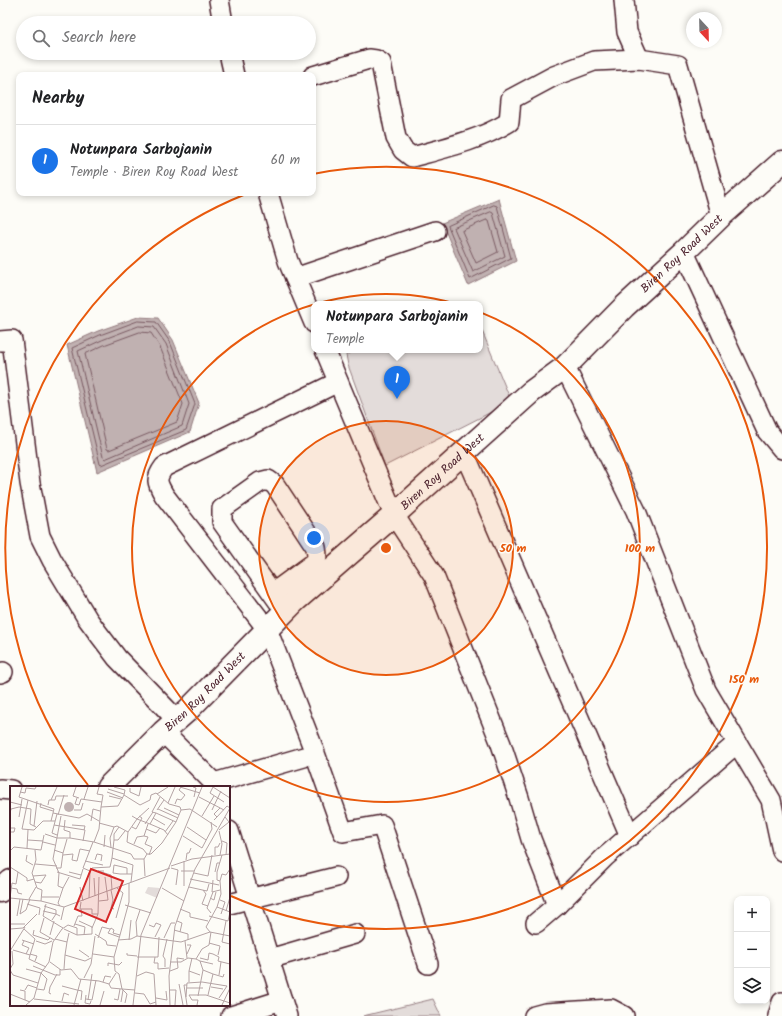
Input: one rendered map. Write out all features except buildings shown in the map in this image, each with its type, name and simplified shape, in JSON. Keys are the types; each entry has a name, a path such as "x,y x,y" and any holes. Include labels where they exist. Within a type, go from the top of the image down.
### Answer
{"main road":[{"name":"Biren Roy Road West","path":"109,786 187,711 286,610 531,392 564,368 624,307 721,216 782,162"},
{"path":"0,891 10,882"}],"street":[{"path":"219,0 222,16"},
{"path":"624,0 627,32 639,59"},
{"path":"316,75 369,59 376,60 381,63 396,138 403,150 412,157 457,145 499,128 509,122 511,99 554,76 594,62 639,59 678,65 721,216"},
{"path":"231,60 233,72"},
{"path":"269,196 288,261 311,316"},
{"path":"295,278 435,231"},
{"path":"684,252 767,431 782,449"},
{"path":"0,341 12,340 30,483 40,536 52,560 87,618 215,785 304,757"},
{"path":"331,353 338,382 394,515 434,576 501,744 531,839 557,905"},
{"path":"564,368 636,511 706,690 771,800 782,851"},
{"path":"338,382 164,467 158,475 158,484 164,495 267,629 312,745 343,832 382,825 428,964"},
{"path":"464,452 630,836"},
{"path":"273,593 314,563 317,559 317,553 316,547 275,485 268,480 260,482 222,509 221,515 222,522 273,593 286,610"},
{"path":"536,923 557,905 605,856 737,743"},
{"path":"0,789 10,790"},
{"path":"230,834 284,1008 231,1016"},
{"path":"230,904 336,877"},
{"path":"269,959 355,934"},
{"path":"778,1016 782,1002"},
{"path":"534,1016 545,1013 611,1009 624,1016"}],"shaded area":[{"path":"483,333 509,396 497,409 385,466 348,365 346,355 350,353 483,353"},
{"path":"433,999 441,1016 363,1016"}],"water":[{"path":"499,199 516,261 468,285 442,223"},
{"path":"138,317 158,318 173,340 199,403 190,432 97,472 67,345 98,331"}],"place":[{"name":"Notunpara Sarbojanin","path":"397,399"}]}
